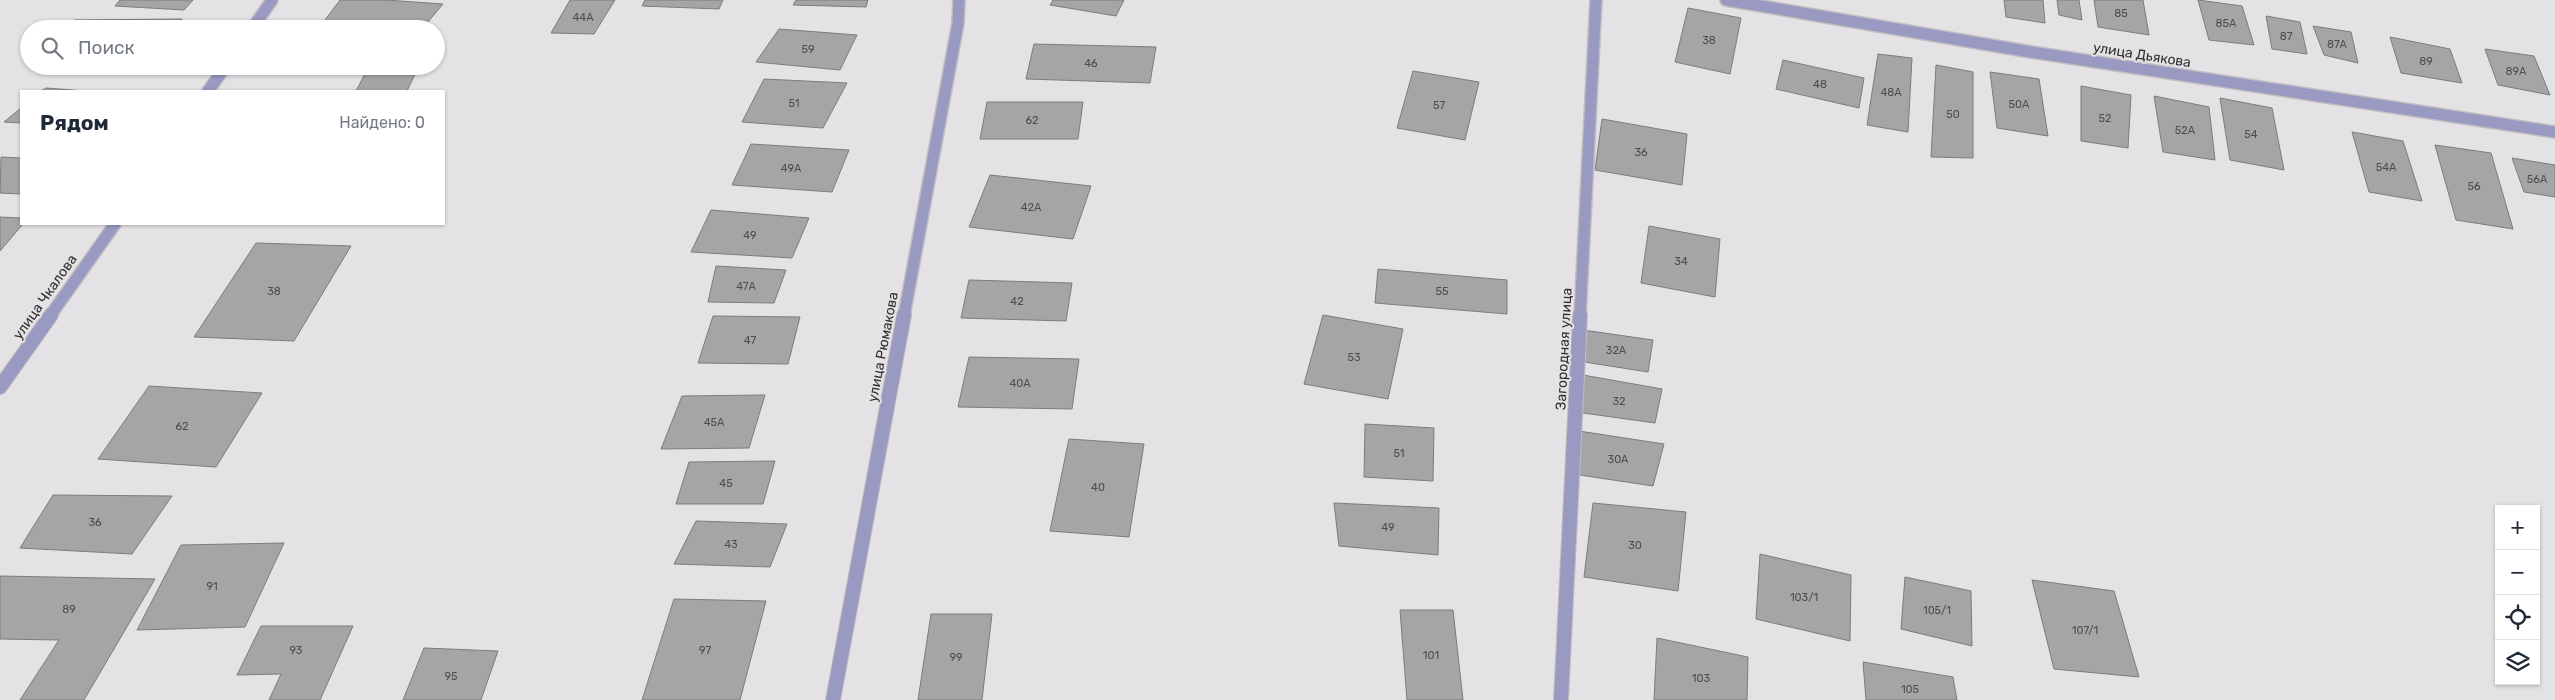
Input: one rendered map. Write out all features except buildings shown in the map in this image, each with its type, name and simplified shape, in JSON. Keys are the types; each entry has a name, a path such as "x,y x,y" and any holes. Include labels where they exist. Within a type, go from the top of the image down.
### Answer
{"street":[{"path":"258,20 272,0"},
{"name":"улица Рюмакова","path":"833,700 958,23 959,0"},
{"name":"Загородная улица","path":"1561,700 1596,0"},
{"name":"улица Дьякова","path":"1726,0 2031,52 2555,132"},
{"path":"209,90 220,75"},
{"name":"улица Чкалова","path":"0,387 114,225"}]}
